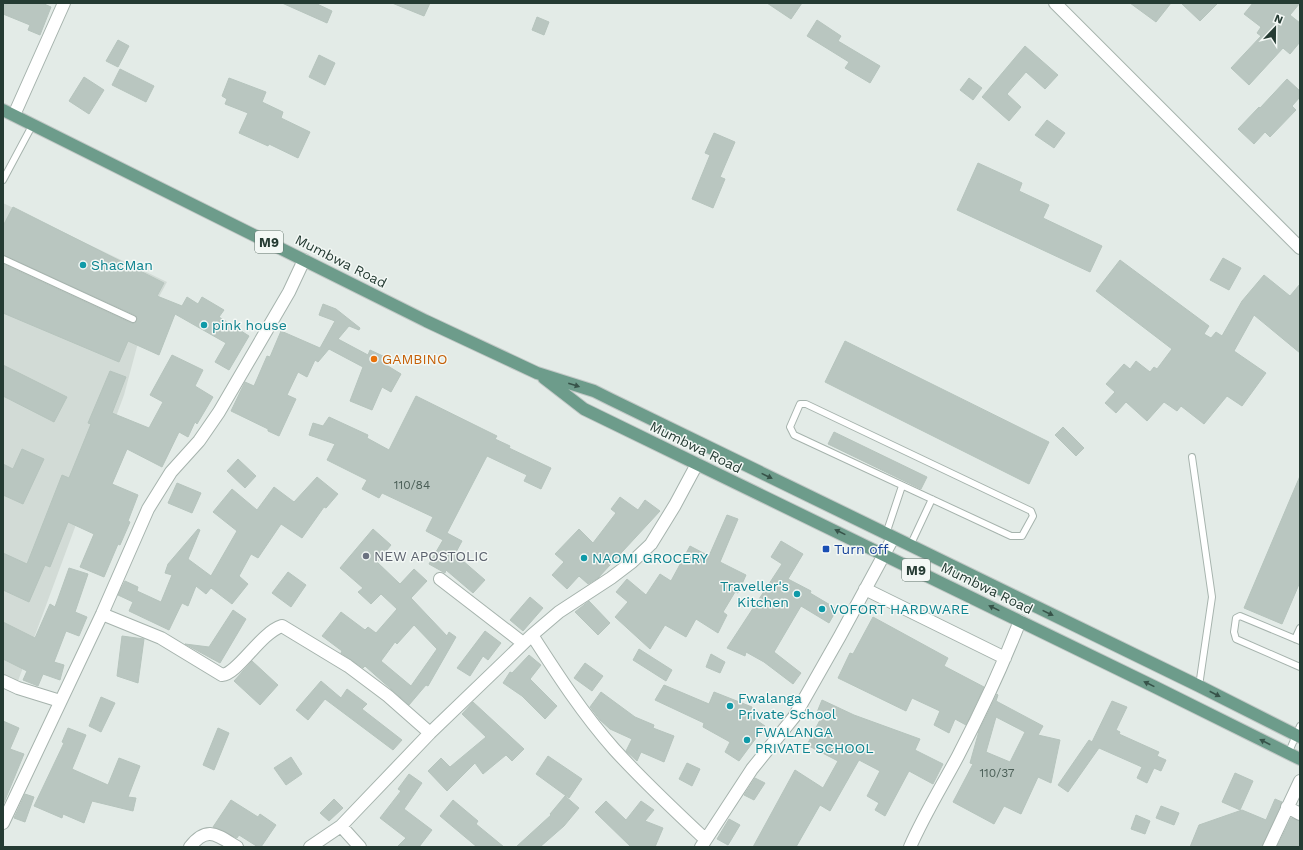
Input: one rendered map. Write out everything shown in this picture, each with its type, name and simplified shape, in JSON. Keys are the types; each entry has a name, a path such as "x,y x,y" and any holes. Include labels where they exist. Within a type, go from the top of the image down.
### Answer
{"main road":[{"name":"Mumbwa Road","path":"8,112 426,321 537,373 594,391 889,536 1299,733"},
{"name":"Mumbwa Road","path":"537,373 584,409 884,554 1300,759"}],"street":[{"path":"8,112 64,3"},
{"path":"1055,3 1300,248"},
{"path":"3,823 102,614 148,509 171,472 199,441 219,412 278,312 304,260"},
{"path":"310,847 341,826 430,733 528,639 559,612 611,578 632,562 651,544 675,505 697,464"},
{"path":"440,579 528,639 613,748 703,843 752,770 794,717 884,554 889,536"},
{"path":"865,589 1005,658"},
{"path":"102,614 161,638 222,675 225,675 234,667 266,635 274,629 282,626 348,666 388,696 430,733"},
{"path":"910,847 972,728 1005,658 1020,621"},
{"path":"3,681 18,688 60,701"},
{"path":"1269,847 1300,781"},
{"path":"1287,807 1300,814"},
{"path":"341,826 360,847"},
{"path":"190,847 201,836 208,833 214,834 237,847"}],"lane":[{"path":"3,180 33,124"},
{"path":"3,259 133,319"},
{"path":"800,404 806,404 1031,511 1034,516 1022,536 1011,536 932,499 794,435 790,427 800,404"},
{"path":"1192,457 1212,597 1199,686"},
{"path":"889,536 902,486"},
{"path":"910,546 932,499"},
{"path":"1300,628 1298,640 1240,616 1236,618 1234,626 1236,639 1300,668"},
{"path":"1288,754 1299,733"}],"shaded area":[{"path":"3,203 167,282 142,328 124,395 18,681 3,674"}],"building":[{"path":"3,3 42,3 51,7 40,35 28,30 30,25 3,14"},
{"path":"282,3 315,3 332,11 327,23"},
{"path":"392,3 430,3 424,16"},
{"path":"767,3 802,3 791,19"},
{"path":"1130,3 1171,3 1156,22"},
{"path":"1181,3 1218,3 1200,21"},
{"path":"1253,3 1300,3 1290,15 1300,23 1300,42 1290,54 1283,48 1249,85 1231,68 1261,36 1257,33 1261,27 1244,14"},
{"path":"537,17 549,22 544,35 532,30"},
{"path":"817,20 841,36 838,41 880,66 870,83 845,68 849,62 807,36"},
{"path":"118,40 129,46 118,67 106,61"},
{"path":"1025,46 1058,75 1045,89 1026,72 1007,94 1021,107 1009,121 982,97"},
{"path":"319,55 335,63 325,85 309,77"},
{"path":"120,69 154,86 146,102 112,85"},
{"path":"84,77 104,90 89,114 69,101"},
{"path":"229,78 266,92 262,102 283,112 281,118 310,132 298,158 269,144 268,146 239,133 248,113 225,104 227,99 222,96"},
{"path":"969,78 982,88 973,100 960,90"},
{"path":"1287,79 1300,91 1300,97 1292,106 1296,110 1270,137 1265,132 1254,144 1238,129"},
{"path":"1047,120 1065,133 1054,148 1035,135"},
{"path":"714,133 735,142 720,177 725,179 713,208 692,199 710,155 705,153"},
{"path":"978,163 1022,183 1019,191 1049,205 1043,218 1102,246 1090,272 957,210"},
{"path":"13,207 164,283 157,296 182,306 187,297 198,304 202,297 224,310 219,317 249,336 229,370 215,362 226,343 175,314 159,355 128,341 119,362 3,313 3,264 131,323 135,323 137,319 135,315 3,255 3,226"},
{"path":"1223,258 1241,268 1229,290 1210,280"},
{"path":"1120,260 1209,326 1204,334 1211,338 1216,332 1222,336 1242,301 1264,275 1290,296 1300,284 1300,353 1254,315 1234,351 1266,373 1242,406 1227,396 1204,424 1181,406 1177,411 1164,402 1147,421 1126,402 1116,413 1105,403 1115,392 1106,384 1124,364 1130,369 1136,361 1150,372 1154,367 1157,369 1172,349 1096,291"},
{"path":"323,304 336,309 360,328 359,330 349,326 338,339 368,355 370,350 385,357 383,363 401,374 391,392 382,387 372,410 350,401 363,367 329,349 318,362 315,360 307,377 298,372 287,395 296,399 279,436 231,411 245,382 254,386 267,356 270,357 281,331 320,348 335,321 319,315"},
{"path":"845,341 1049,442 1029,484 825,382"},
{"path":"172,355 203,370 195,386 213,397 197,424 195,422 188,437 179,432 162,467 127,449 112,484 138,495 128,521 130,522 120,545 118,544 104,577 80,567 94,534 68,522 50,567 45,565 29,602 3,590 3,553 27,564 62,475 69,478 91,424 88,423 110,371 126,377 112,413 149,428 163,402 150,395"},
{"path":"3,365 67,397 54,422 3,396"},
{"path":"416,396 497,436 495,439 510,446 509,448 551,468 541,489 524,481 527,475 487,456 447,533 462,541 455,554 485,580 473,593 446,570 445,573 429,564 443,540 426,531 433,517 382,493 379,498 362,489 367,480 327,460 335,444 309,435 313,423 323,426 329,417 368,435 367,438 389,450"},
{"path":"1063,427 1084,448 1076,456 1055,435"},
{"path":"834,432 927,477 921,489 828,444"},
{"path":"22,449 44,459 23,504 3,495 3,464 13,469"},
{"path":"238,459 256,476 245,488 227,471"},
{"path":"1300,476 1300,582 1282,624 1244,608"},
{"path":"317,477 338,494 326,508 324,507 302,538 281,524 258,558 251,554 239,576 248,584 232,604 211,588 206,594 196,586 188,606 182,603 169,630 129,611 133,602 118,595 125,581 138,587 137,591 161,602 172,575 165,573 168,564 198,529 200,530 188,559 211,576 237,531 213,512 232,489 257,510 274,487 294,502"},
{"path":"177,483 201,493 192,513 168,503"},
{"path":"620,497 638,510 645,500 660,511 598,578 588,584 579,576 567,589 552,575 564,562 555,554 579,529 593,543 616,513 611,509"},
{"path":"727,515 738,519 720,562 746,575 738,593 735,592 723,612 727,615 718,633 696,619 686,637 665,625 650,649 615,617 628,602 616,592 627,579 646,595 660,574 671,581 690,546 709,556"},
{"path":"373,529 391,545 377,562 400,584 414,569 427,581 411,598 447,636 449,632 456,637 428,686 426,685 409,705 365,666 363,668 341,653 342,651 322,636 341,612 365,630 368,627 376,633 397,609 381,594 371,604 358,592 363,588 340,568","holes":["414,625 437,649 411,686 381,661 395,642 397,644"]},
{"path":"781,541 803,554 788,579 811,591 810,593 837,609 829,623 801,606 774,652 801,673 793,684 764,662 746,652 745,656 727,648 782,564 771,557"},
{"path":"69,568 88,574 75,612 87,617 79,636 66,631 54,662 64,665 60,680 43,674 38,686 23,680 27,671 3,659 3,622 35,638 50,604 55,607"},
{"path":"288,572 306,585 291,607 272,593"},
{"path":"530,597 543,608 523,631 510,620"},
{"path":"589,601 610,623 598,635 575,612"},
{"path":"233,610 246,619 220,663 185,644 209,647"},
{"path":"873,617 948,658 944,666 984,687 966,725 955,719 949,733 934,725 940,711 912,698 906,711 838,678 850,653 853,654"},
{"path":"485,631 501,643 488,660 483,656 470,676 457,668"},
{"path":"122,636 144,639 138,683 117,676"},
{"path":"639,649 672,670 666,681 633,660"},
{"path":"711,654 725,662 720,673 706,667"},
{"path":"529,655 541,665 530,679 557,706 545,719 522,696 503,683 510,672 512,673"},
{"path":"252,661 278,685 260,705 234,681"},
{"path":"585,663 603,676 592,691 574,678"},
{"path":"321,681 341,698 347,689 367,704 362,709 402,740 393,750 325,699 308,720 296,710"},
{"path":"664,685 709,704 714,692 752,707 749,715 765,726 739,761 725,752 730,742 703,727 704,723 655,700"},
{"path":"601,692 635,717 654,725 653,728 674,736 664,762 641,752 637,761 626,751 632,739 610,729 600,720 590,707"},
{"path":"997,694 996,701 1043,726 1038,735 1060,740 1051,783 1038,777 1021,814 1004,806 994,824 953,802 973,764 970,763 979,731","holes":["996,717 1025,732 1010,762 986,752"]},
{"path":"101,697 115,703 101,732 89,726"},
{"path":"822,700 854,715 920,739 915,750 943,764 933,784 909,771 885,816 875,810 879,803 867,796 880,771 859,760 830,811 820,805 796,847 753,847 795,770 823,788 838,761 807,745 820,720 815,717"},
{"path":"1112,701 1127,707 1116,730 1120,732 1119,734 1159,752 1157,756 1166,760 1161,771 1154,768 1147,783 1137,778 1142,767 1099,748 1068,792 1058,785 1089,740 1092,742"},
{"path":"473,702 524,749 512,761 506,755 483,774 475,763 447,791 428,771 441,758 450,767 486,737 462,714"},
{"path":"3,721 19,728 10,749 24,754 3,805"},
{"path":"68,728 86,735 72,769 108,785 119,758 140,766 128,797 136,798 133,811 92,801 84,823 63,814 62,818 34,806 64,743 62,742"},
{"path":"218,728 229,733 214,770 203,765"},
{"path":"548,756 582,779 569,798 536,774"},
{"path":"291,757 302,774 286,785 274,768"},
{"path":"687,763 700,769 692,786 679,779"},
{"path":"1235,773 1253,781 1240,810 1222,802"},
{"path":"409,774 422,783 404,809 432,830 419,847 397,847 406,838 380,818 401,791 398,789"},
{"path":"755,778 765,783 754,800 744,795"},
{"path":"25,794 34,797 25,822 14,818"},
{"path":"565,796 579,808 564,826 540,847 516,847 551,815 550,814"},
{"path":"334,799 343,808 329,821 320,813"},
{"path":"1275,799 1282,802 1262,847 1190,847 1199,825 1242,810 1266,820"},
{"path":"231,800 258,817 260,814 276,825 261,847 258,847 239,835 237,838 213,827"},
{"path":"453,800 478,821 476,824 504,847 477,847 440,816"},
{"path":"606,801 626,820 641,801 654,810 645,821 663,828 655,847 631,847 595,812"},
{"path":"1161,806 1179,813 1174,825 1156,818"},
{"path":"1136,815 1150,821 1145,834 1131,829"},
{"path":"1291,818 1300,821 1300,847 1277,847"},
{"path":"729,819 740,825 728,845 717,839"}],"place":[{"name":"ShacMan","path":"83,265"},
{"name":"pink house","path":"204,325"},
{"name":"GAMBINO","path":"374,359"},
{"name":"Turn off","path":"826,549"},
{"name":"NEW APOSTOLIC","path":"366,556"},
{"name":"NAOMI GROCERY","path":"584,558"},
{"name":"Traveller's Kitchen","path":"797,594"},
{"name":"VOFORT HARDWARE","path":"822,609"},
{"name":"Fwalanga Private School","path":"730,706"},
{"name":"FWALANGA PRIVATE SCHOOL","path":"747,740"}]}
